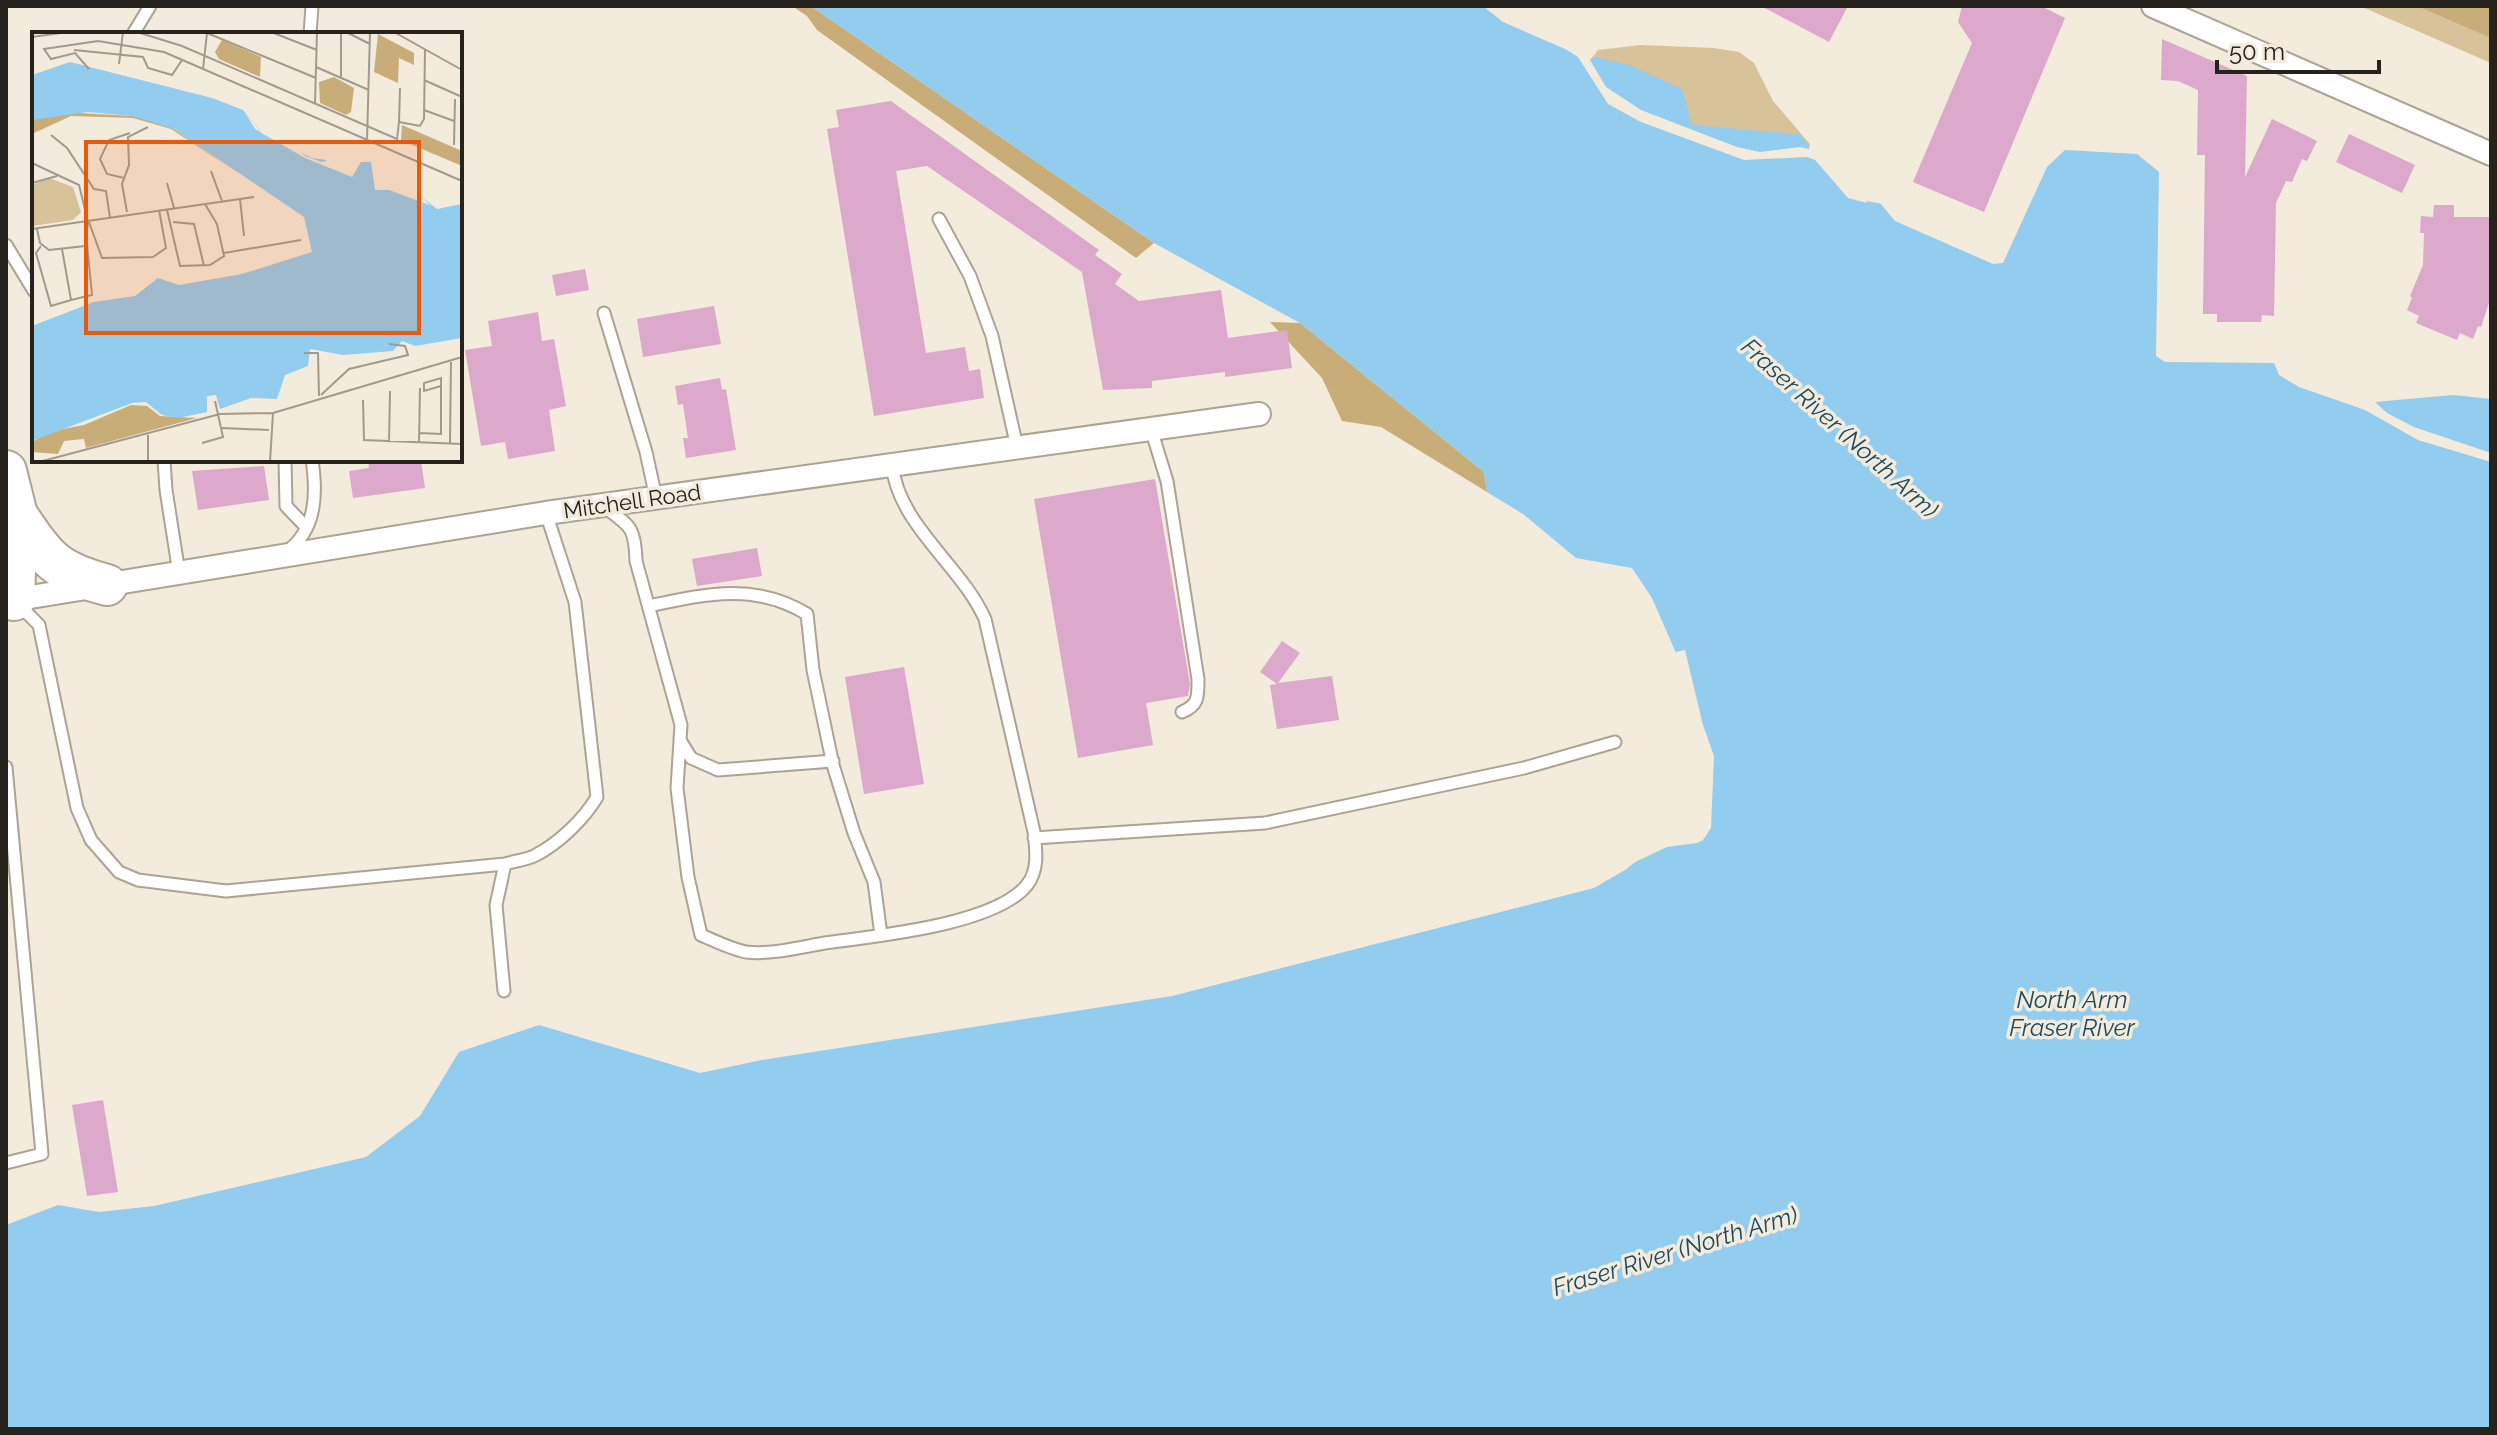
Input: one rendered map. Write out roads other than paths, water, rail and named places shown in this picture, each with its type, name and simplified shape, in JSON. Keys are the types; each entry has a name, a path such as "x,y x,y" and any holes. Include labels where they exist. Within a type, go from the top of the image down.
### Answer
{"highway":[{"path":"6,471 17,515 8,597"},
{"path":"17,515 43,553 72,576 107,585"}],"street":[{"path":"2153,6 2491,154"},
{"name":"Mitchell Road","path":"8,597 107,585 546,513 1259,414"}],"lane":[{"path":"134,32 150,6"},
{"path":"310,32 312,6"},
{"path":"939,219 970,276 992,336 1017,447"},
{"path":"6,245 32,288"},
{"path":"604,313 643,439 656,498"},
{"path":"1151,429 1167,481 1198,679 1198,698 1193,707 1182,712"},
{"path":"164,462 179,573"},
{"path":"285,462 286,506 306,527"},
{"path":"279,557 292,548 306,527 315,502 317,489 312,462"},
{"path":"602,506 630,526 636,542 636,561 681,725 677,788 688,877 701,935 747,952 881,935 927,928 968,917 1016,895 1028,884 1034,870 1034,838 985,619 975,597 902,503 893,479 892,465"},
{"path":"8,597 39,625 77,808 91,840 119,872 138,880 226,891 505,864 535,856 571,828 597,797 575,602 546,513"},
{"path":"649,606 711,593 750,594 787,602 807,614 813,670 833,761 854,833 874,882 881,935"},
{"path":"680,739 691,758 700,765 718,770 833,761"},
{"path":"1034,838 1265,823 1524,768 1615,742"},
{"path":"6,767 42,1154 6,1163"},
{"path":"504,991 496,905 505,864"}],"water":[{"name":"North Arm Fraser River","path":"811,6 1487,6 1511,24 1579,53 1629,65 1682,89 1692,125 1799,134 1855,199 1894,206 1975,245 2008,233 2064,138 2146,141 2171,163 2167,342 2184,353 2268,354 2282,366 2311,380 2368,393 2491,393 2491,1429 6,1429 6,1225 58,1205 99,1212 154,1206 366,1157 420,1116 459,1052 539,1025 700,1073 762,1060 1172,996 1594,888 1625,870 1664,840 1696,828 1705,814 1702,748 1683,669 1652,598 1632,568 1576,558 1523,514 1487,492 1484,472 1300,323 1154,243"}],"water label":[{"name":"Fraser River (North Arm)","path":"1840,428"},
{"name":"Fraser River (North Arm)","path":"1675,1251"}]}
